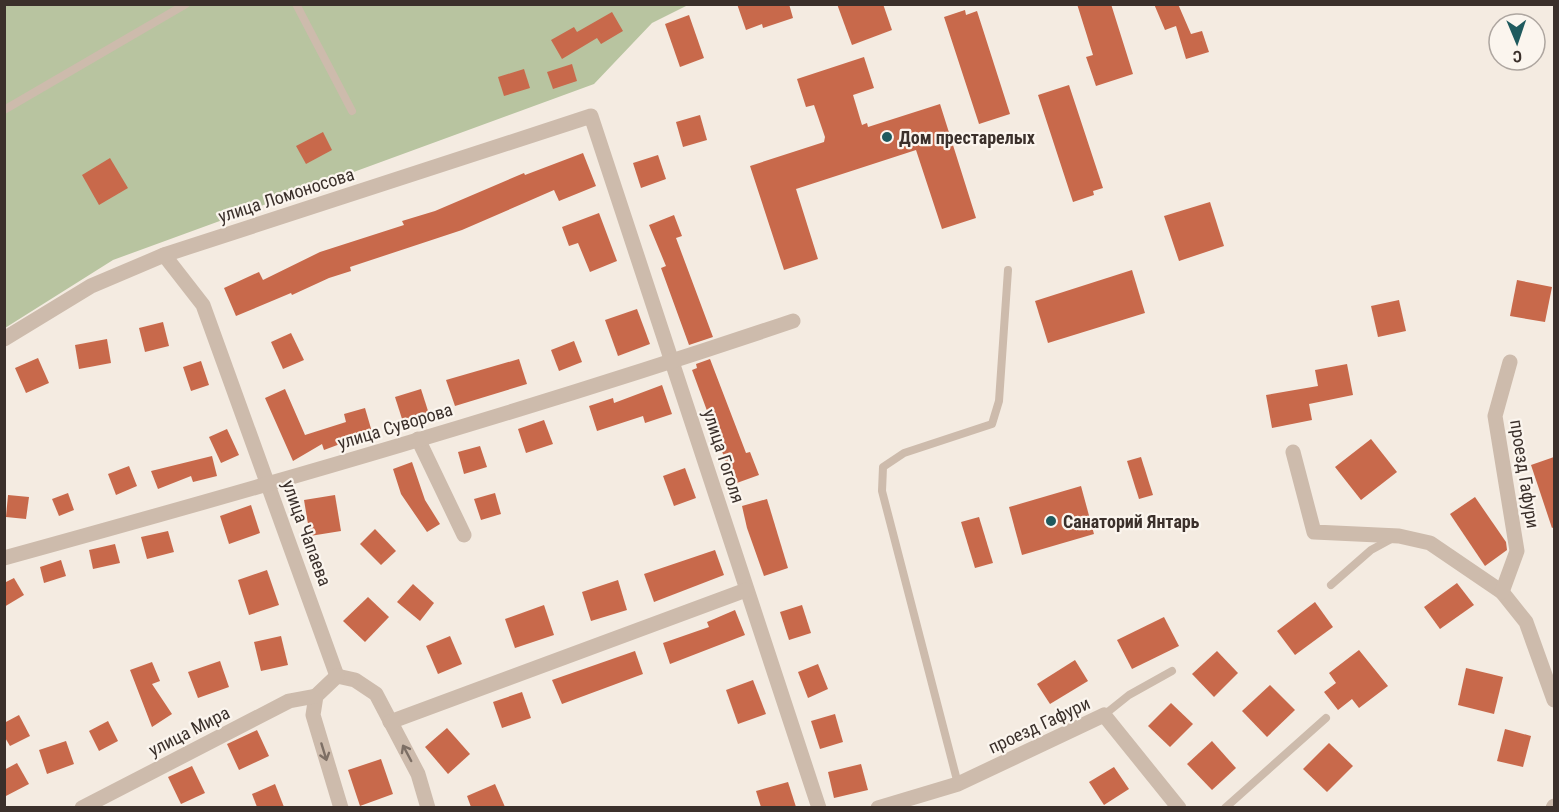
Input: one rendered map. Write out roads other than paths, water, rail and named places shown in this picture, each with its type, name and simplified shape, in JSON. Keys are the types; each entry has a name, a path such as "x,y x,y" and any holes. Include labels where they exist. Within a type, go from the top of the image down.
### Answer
{"street":[{"name":"улица Ломоносова","path":"4,339 91,286 164,255 591,116"},
{"name":"улица Гоголя","path":"591,116 674,361 746,590 819,807"},
{"name":"улица Чапаева","path":"164,255 204,305 337,676"},
{"name":"улица Суворова","path":"4,558 269,485 674,361 793,321"},
{"name":"проезд Гафури","path":"1502,592 1517,551 1495,416 1510,362"},
{"path":"418,440 464,535"},
{"path":"1293,452 1314,532 1399,536 1430,543 1502,592 1526,622 1554,700"},
{"path":"390,722 746,590"},
{"path":"341,807 313,715 316,696 337,676 355,680 376,694 418,774 428,807"},
{"name":"улица Мира","path":"82,807 289,701 316,696"},
{"name":"проезд Гафури","path":"878,807 958,784 1104,715 1179,807"}],"lane":[{"path":"4,110 186,4"},
{"path":"296,4 352,111"},
{"path":"958,784 882,491 883,467 904,453 992,424 999,401 1008,270"},
{"path":"1331,585 1371,550 1399,536"},
{"path":"1104,715 1130,695 1172,671"},
{"path":"1225,807 1326,718"}],"place":[{"name":"Дом престарелых","path":"887,137"},
{"name":"Санаторий Янтарь","path":"1051,521"}]}
